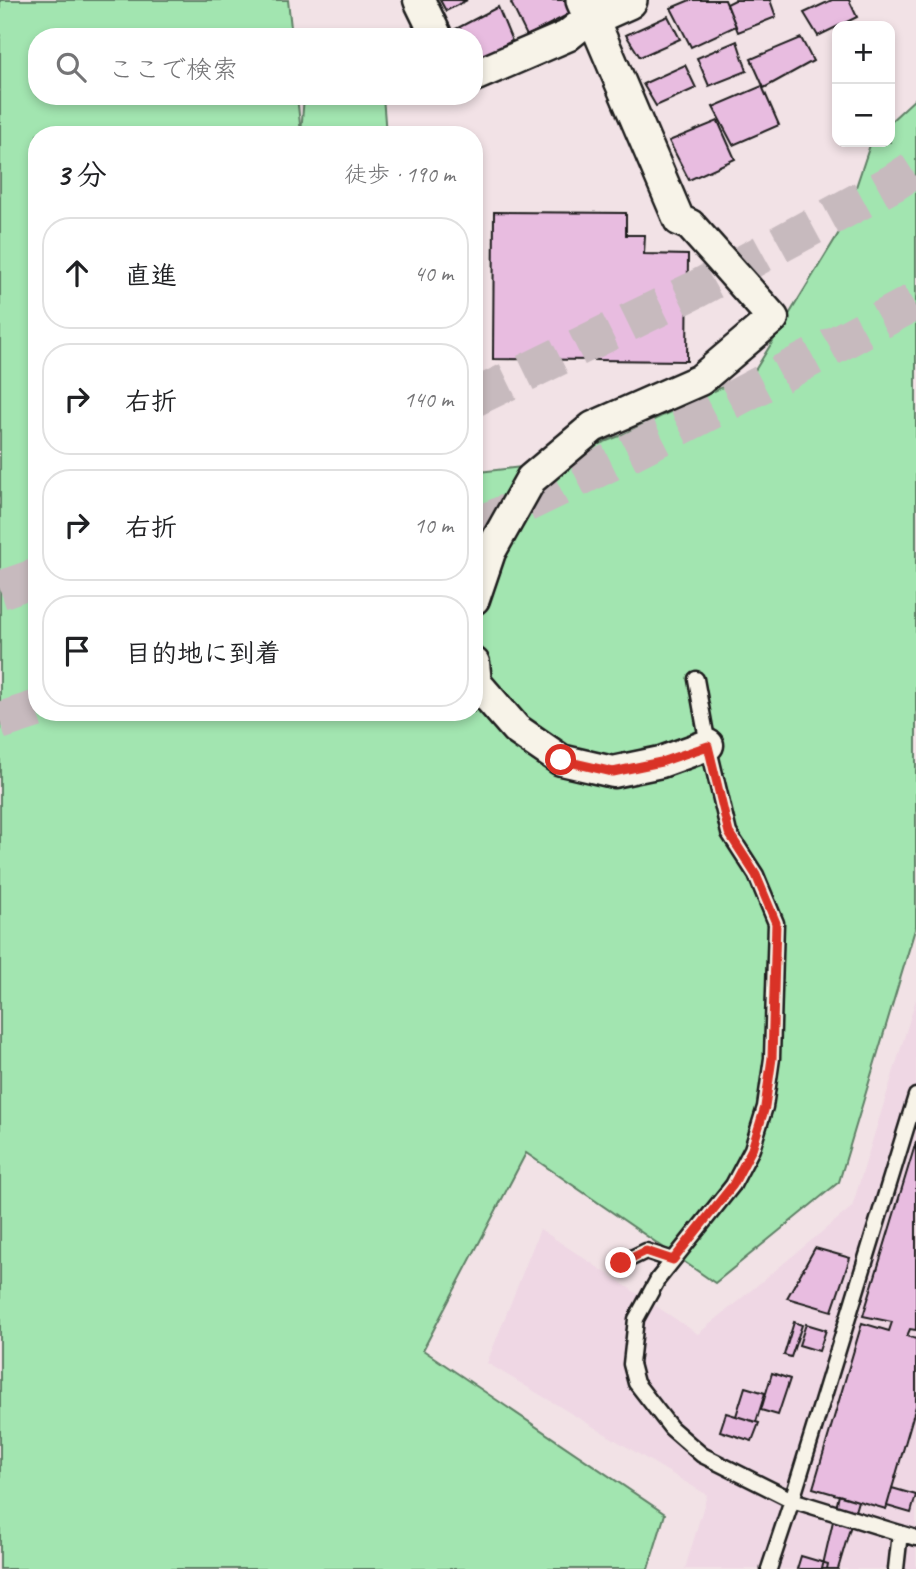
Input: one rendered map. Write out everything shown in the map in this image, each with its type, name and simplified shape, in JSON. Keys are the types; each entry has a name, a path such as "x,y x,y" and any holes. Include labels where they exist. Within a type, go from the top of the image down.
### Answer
{"street":[{"path":"419,0 433,28"},
{"path":"483,72 567,36 588,8 628,0"},
{"path":"483,573 490,552 531,479 593,427 700,380 773,318 690,225 679,220 588,8"},
{"path":"483,691 516,729 561,760 613,772 661,762 708,746"}],"lane":[{"path":"696,679 708,746 729,833 756,875 776,923 772,1058 765,1107 752,1149 733,1185 658,1279 636,1319 631,1364 636,1383 671,1428 702,1455 792,1500 916,1538"},
{"path":"769,1569 916,1096"},
{"path":"621,1263 646,1251 673,1260"},
{"path":"896,1569 900,1533"}],"shaded area":[{"path":"916,999 916,1569 685,1569 707,1495 487,1363 540,1229 698,1334 852,1207"}],"green space":[{"path":"0,0 288,0 291,28 28,28 28,105 298,105 300,126 28,126 28,721 483,721 483,472 548,464 622,435 754,372 843,226 869,147 895,147 895,117 916,98 916,926 839,1182 715,1283 526,1153 423,1350 665,1514 648,1569 0,1569"},
{"path":"303,105 384,105 385,126 302,126"}],"building":[{"path":"440,0 467,0 446,11"},
{"path":"516,0 566,0 571,13 527,36 511,3"},
{"path":"690,0 725,0 736,26 691,47 671,8"},
{"path":"735,0 770,0 776,17 738,32 727,4"},
{"path":"832,0 849,0 857,17 849,21 832,21 832,29 818,36 804,13"},
{"path":"498,7 512,41 483,56 483,28 458,28"},
{"path":"668,16 680,39 640,57 626,35"},
{"path":"801,38 813,61 764,88 751,59"},
{"path":"737,41 747,71 709,86 697,58"},
{"path":"685,65 696,88 656,106 643,84"},
{"path":"762,86 779,125 733,145 713,107"},
{"path":"718,121 735,159 689,180 669,141"},
{"path":"494,212 626,213 626,235 645,235 644,254 688,255 687,361 493,359"},
{"path":"916,1142 916,1330 910,1329 907,1336 916,1339 916,1406 886,1509 813,1488 862,1323 889,1331 892,1322 863,1316"},
{"path":"815,1248 850,1258 832,1311 787,1298"},
{"path":"794,1322 802,1325 791,1357 784,1355"},
{"path":"806,1324 826,1330 819,1351 799,1345"},
{"path":"772,1373 790,1379 778,1415 761,1410"},
{"path":"745,1387 765,1393 756,1422 736,1416"},
{"path":"726,1413 759,1423 752,1441 720,1431"},
{"path":"892,1488 916,1495 911,1513 887,1506"},
{"path":"839,1495 858,1501 838,1569 822,1569"},
{"path":"801,1556 828,1564 827,1569 797,1569"}],"tunnel":[{"path":"483,394 695,290 916,168"},
{"path":"483,524 697,418 916,301"},
{"path":"0,590 28,580"},
{"path":"0,721 28,712"}],"route":[{"path":"561,760 613,772 661,762 708,746 729,833 756,875 776,923 772,1058 765,1107 752,1149 733,1185 673,1260 646,1251 621,1263"}]}
